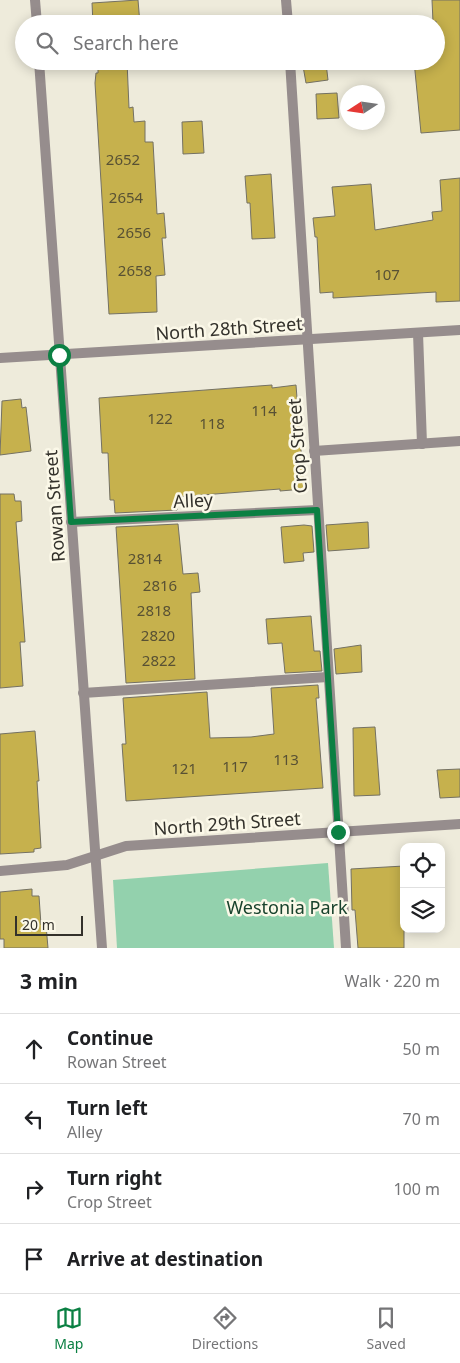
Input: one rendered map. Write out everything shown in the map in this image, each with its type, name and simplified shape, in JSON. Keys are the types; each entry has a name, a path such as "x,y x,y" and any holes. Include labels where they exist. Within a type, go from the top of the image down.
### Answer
{"street":[{"path":"35,0 36,15"},
{"path":"286,0 287,15"},
{"name":"Rowan Street","path":"40,70 102,948"},
{"name":"Crop Street","path":"291,70 306,340 346,948"},
{"name":"North 28th Street","path":"0,358 460,330"},
{"path":"418,333 422,444"},
{"path":"314,451 460,441"},
{"name":"Alley","path":"71,522 317,510"},
{"path":"83,693 328,677"},
{"name":"North 29th Street","path":"0,871 67,865 126,846 460,824"}],"green space":[{"name":"Westonia Park","path":"328,863 334,948 117,948 113,880"}],"building":[{"path":"138,0 139,15 93,15 92,3"},
{"path":"432,0 460,0 460,130 421,133 415,70 445,70 445,15 433,15"},
{"path":"98,70 127,70 129,108 133,107 134,122 145,121 145,142 153,142 157,214 164,213 166,238 162,238 165,275 156,276 157,312 109,314 95,83 96,73 98,73"},
{"path":"304,70 327,70 328,80 306,83"},
{"path":"337,93 339,118 317,119 316,94"},
{"path":"202,121 204,153 183,154 182,122"},
{"path":"271,174 275,238 252,239 250,203 247,203 245,176"},
{"path":"460,178 460,301 436,302 436,292 333,298 333,292 320,293 317,237 315,237 313,218 335,216 332,187 371,184 375,230 433,220 432,212 442,211 440,180"},
{"path":"272,385 272,388 296,385 304,489 176,497 177,510 115,513 114,500 110,500 108,453 102,453 99,398"},
{"path":"21,399 22,408 26,407 31,451 0,455 2,401"},
{"path":"0,494 14,494 15,501 21,501 22,521 16,522 25,642 20,642 23,686 0,688"},
{"path":"368,522 369,548 328,551 326,525"},
{"path":"178,524 183,574 198,573 200,592 191,593 195,679 126,683 116,527"},
{"path":"312,526 314,552 303,553 304,561 284,563 281,527"},
{"path":"311,616 314,651 320,651 322,671 285,673 282,643 268,644 266,619"},
{"path":"361,645 362,672 336,674 334,649"},
{"path":"318,685 319,698 316,698 323,788 126,801 122,744 126,744 123,698 207,692 210,738 251,737 274,734 271,688"},
{"path":"375,727 380,795 354,796 353,728"},
{"path":"35,731 41,848 34,849 34,852 0,854 0,734"},
{"path":"460,769 460,797 440,798 437,770"},
{"path":"400,866 400,933 404,933 404,948 358,948 355,910 352,910 351,869"},
{"path":"32,889 32,896 39,896 41,925 46,925 48,948 4,948 4,939 0,939 0,892"}],"route":[{"path":"59,355 71,522 317,510 338,832"}]}
